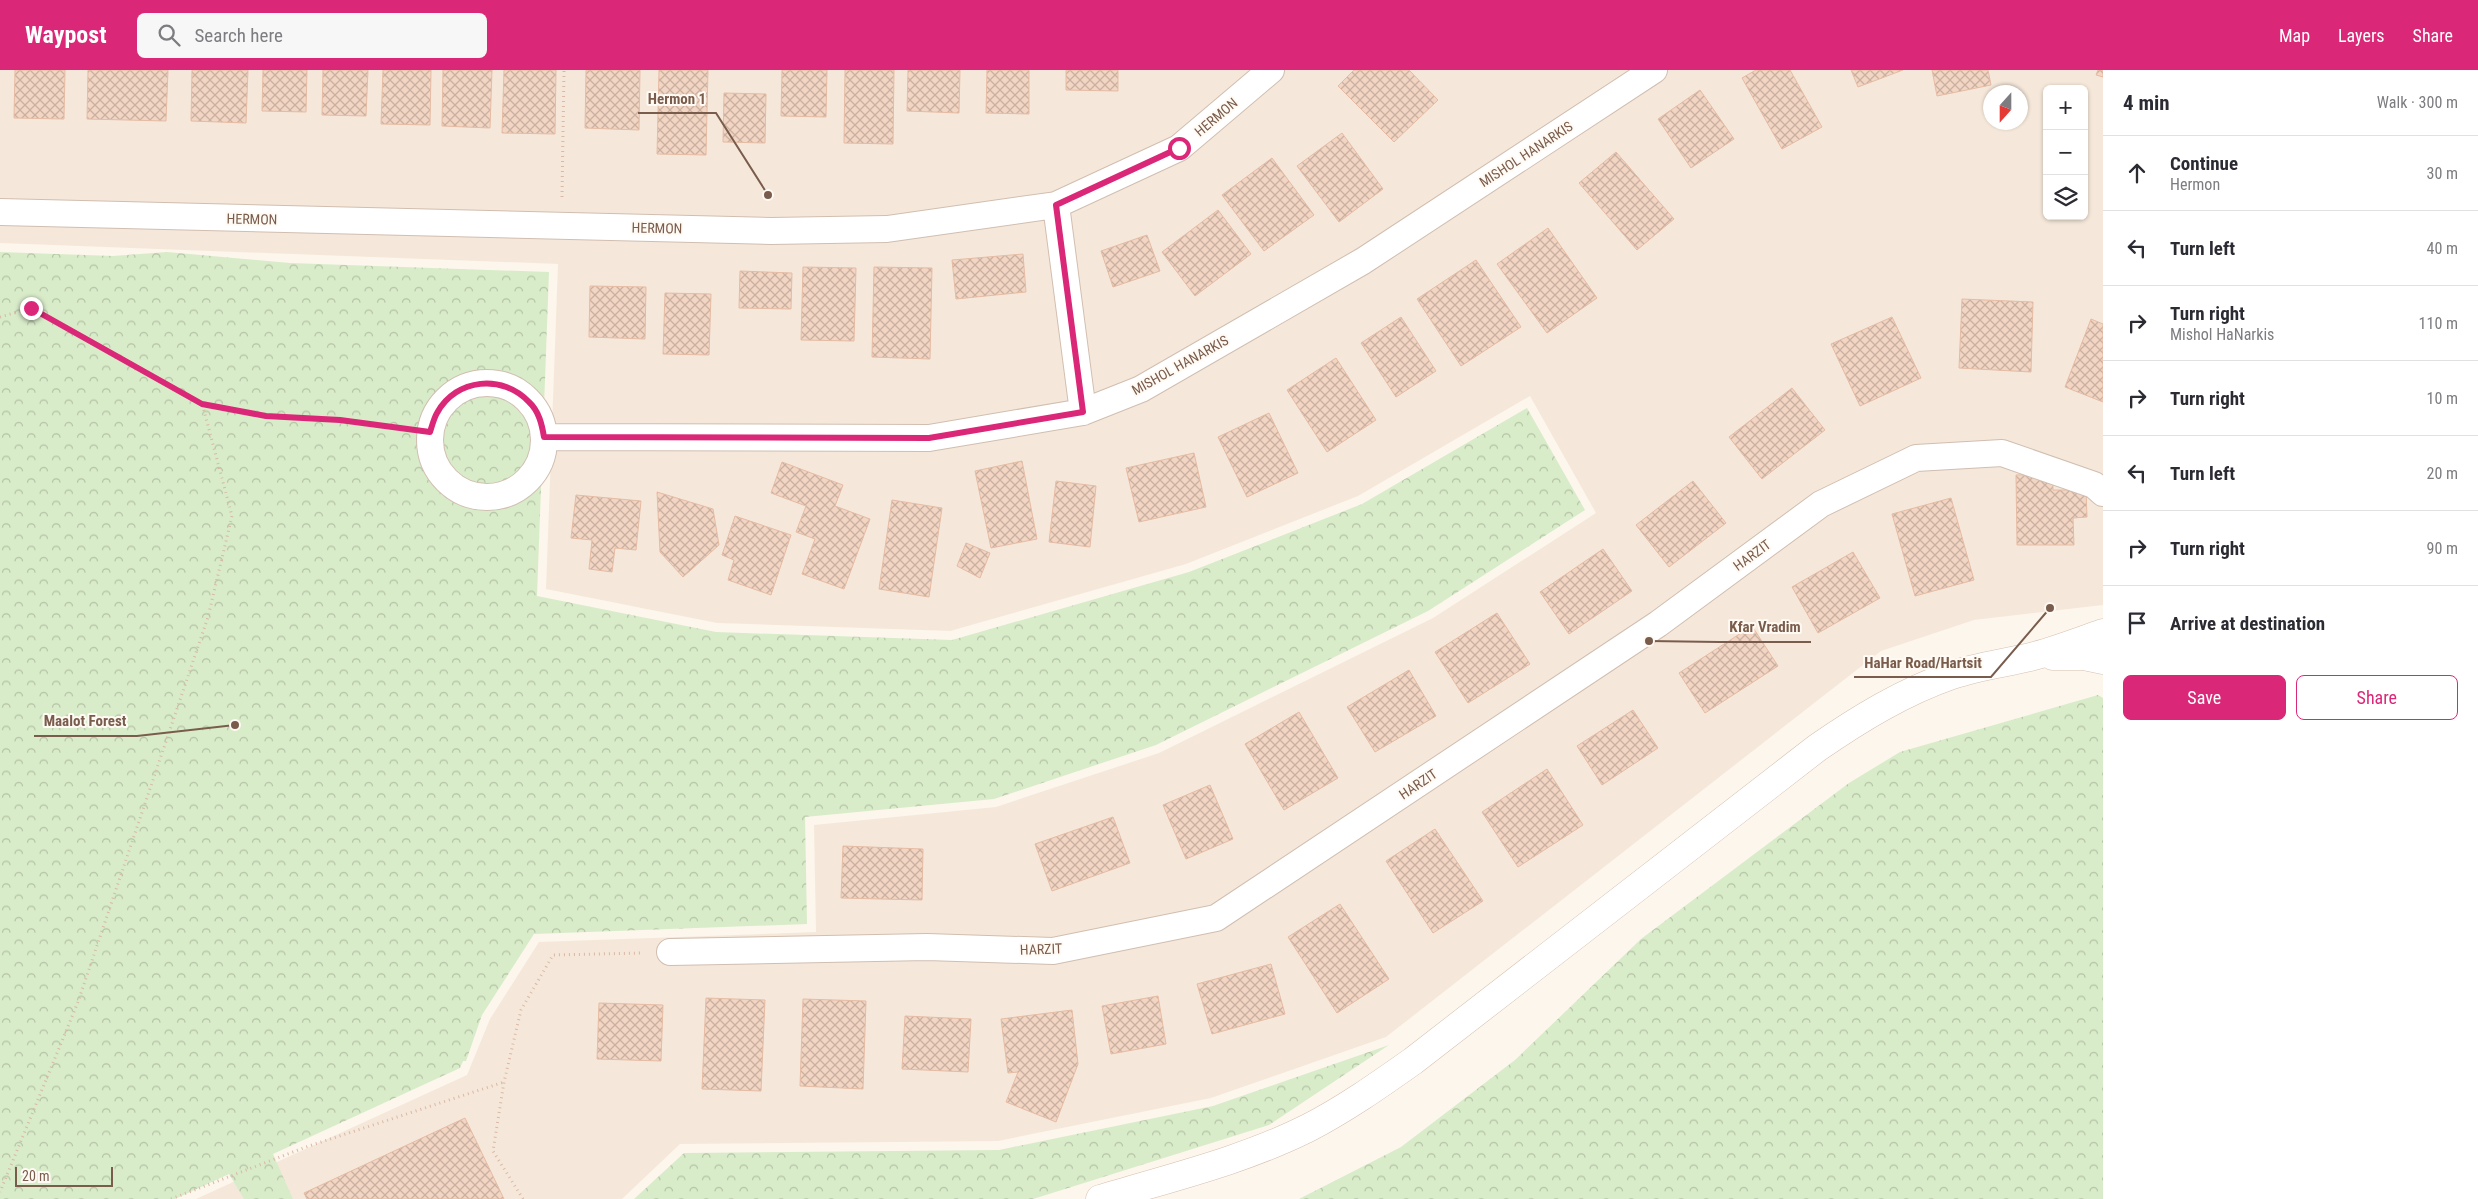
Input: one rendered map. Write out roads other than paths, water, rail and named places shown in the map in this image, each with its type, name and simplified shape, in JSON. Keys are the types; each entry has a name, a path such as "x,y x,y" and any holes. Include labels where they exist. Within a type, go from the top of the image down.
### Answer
{"main road":[{"path":"1100,1199 1248,1153 1307,1128 1358,1100 1421,1054 1767,785 1853,724 1904,694 1951,676 1992,664 2034,656 2103,633"},
{"path":"2034,656 2084,656 2103,660"}],"street":[{"name":"HERMON","path":"0,212 772,231 887,229 1056,205 1179,148 1271,70"},
{"name":"MISHOL HANARKIS","path":"544,437 929,438 1083,412 1141,389 1363,261 1654,70"},
{"path":"1056,205 1083,412"},
{"path":"480,383 499,384 517,391 531,403 540,419 544,437 542,456 534,473 520,487 503,495 484,497 465,493 449,482 437,468 431,450 430,432 436,414 447,399 463,388 480,383"},
{"name":"HARZIT","path":"670,952 927,947 1053,951 1216,918 1658,624 1821,504 1916,458 2002,453 2094,485 2103,493"}],"place":[{"name":"Hermon 1","path":"768,195"},
{"name":"HaHar Road/Hartsit","path":"2050,608"},
{"name":"Kfar Vradim","path":"1649,641"},
{"name":"Maalot Forest","path":"235,725"}]}
